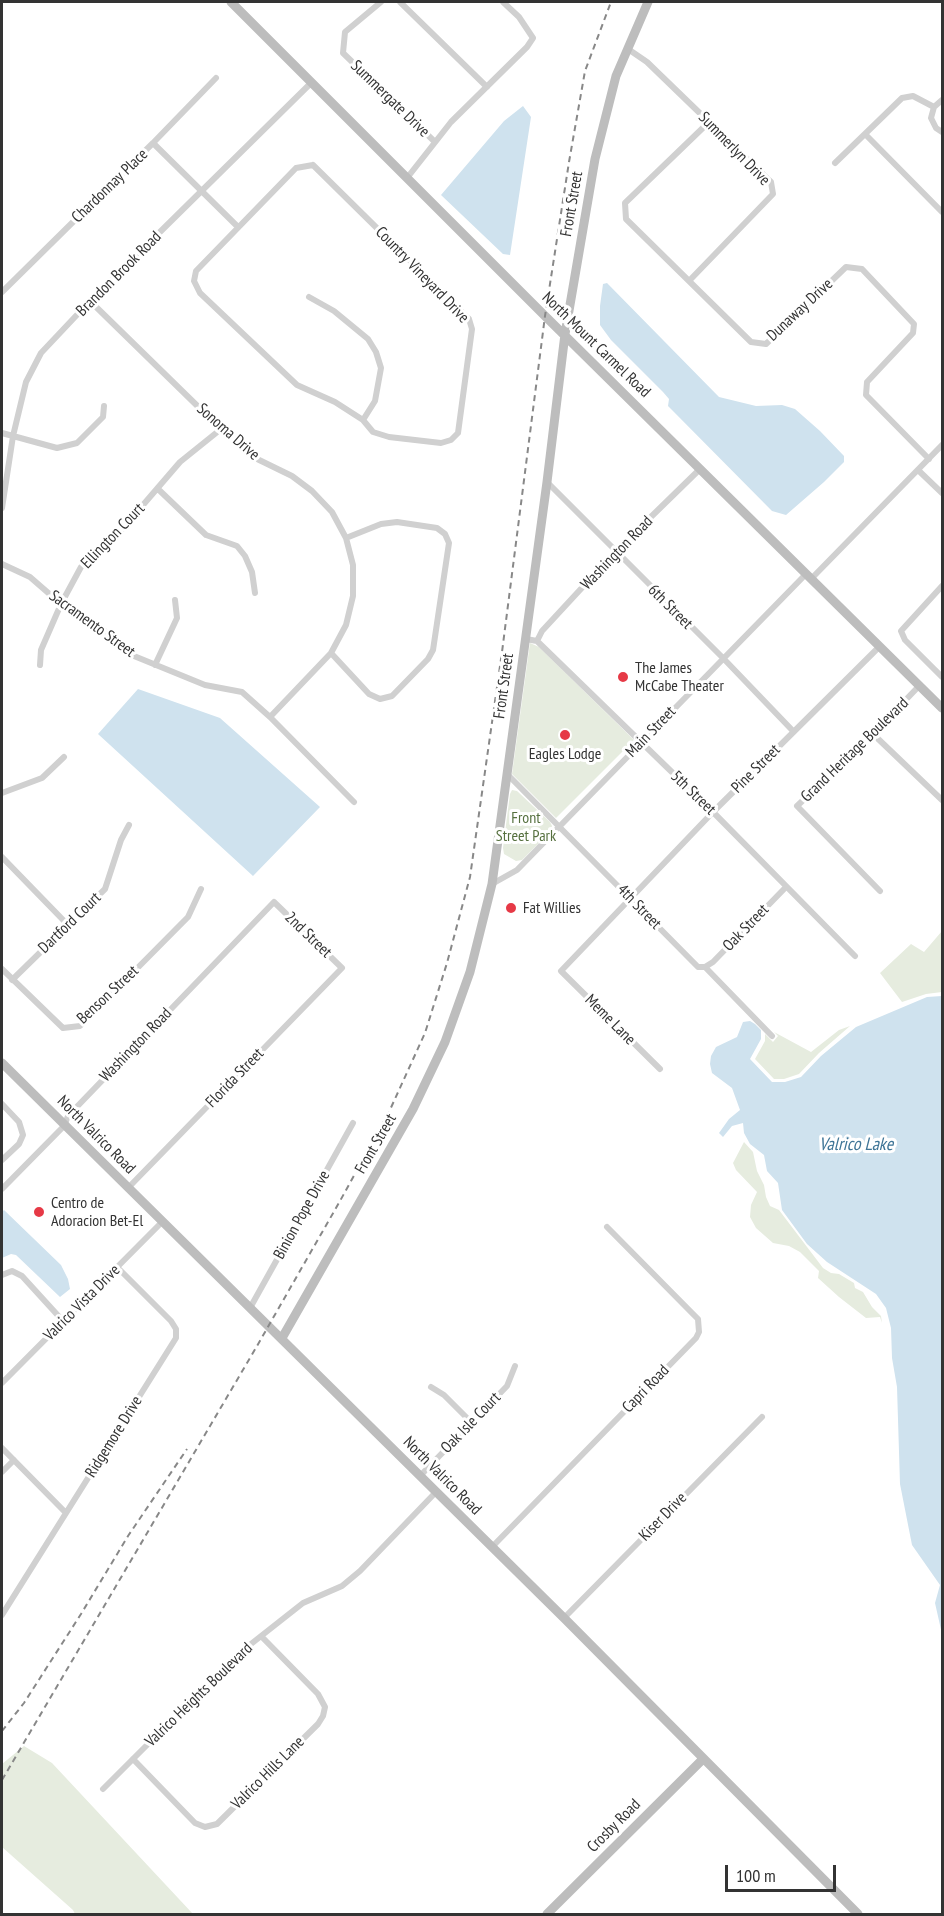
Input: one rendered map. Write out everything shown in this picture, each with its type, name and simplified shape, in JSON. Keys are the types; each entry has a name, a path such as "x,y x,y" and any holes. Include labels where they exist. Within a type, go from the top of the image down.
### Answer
{"street":[{"name":"North Mount Carmel Road","path":"231,2 942,708"},
{"name":"Summergate Drive","path":"381,2 345,32 343,53 435,142"},
{"path":"400,2 487,87"},
{"name":"Summergate Drive","path":"407,178 451,122 527,47 533,38 519,17 503,2"},
{"name":"Front Street","path":"282,1338 399,1136 445,1042 470,972 492,884 565,334 595,159 616,76 648,2"},
{"name":"Summerlyn Drive","path":"628,49 647,62 771,182 773,194 689,282"},
{"name":"Chardonnay Place","path":"2,292 216,78"},
{"name":"Brandon Brook Road","path":"2,508 13,436 26,382 41,353 90,301 311,83"},
{"path":"835,163 902,98 913,96 934,107"},
{"path":"942,100 934,107 931,118 936,128 942,132"},
{"name":"Dunaway Drive","path":"709,122 625,203 626,219 751,342 766,344 846,267 862,269 914,324 913,333 867,381 866,395 929,459"},
{"path":"866,134 942,212"},
{"path":"153,143 238,227"},
{"name":"Country Vineyard Drive","path":"313,165 469,319 472,329 459,433 451,440 441,443 389,437 373,432 363,420 335,402 297,385 200,293 194,280 196,272 238,227 296,168 313,165"},
{"path":"309,297 334,311 368,339 376,352 381,368 375,401 363,420"},
{"name":"Sonoma Drive","path":"90,301 220,429 251,456 292,476 312,491 332,512 346,537 353,566 353,596 346,626 331,653 270,717"},
{"path":"2,434 57,448 77,443 103,417 104,406"},
{"name":"Ellington Court","path":"40,665 41,651 81,567 118,534 180,462 220,429"},
{"name":"Main Street","path":"492,884 517,870 723,658 942,445"},
{"name":"Washington Road","path":"537,641 542,632 615,552 700,468"},
{"path":"918,470 942,494"},
{"name":"6th Street","path":"547,482 723,658 793,732"},
{"path":"158,489 206,535 237,546 245,556 252,572 255,593"},
{"path":"331,653 369,694 380,699 392,696 428,659 433,650 449,543 445,534 437,528 398,522 381,524 346,537"},
{"name":"Sacramento Street","path":"2,564 30,577 62,604 105,631 134,656 205,685 242,692 354,802"},
{"path":"942,586 901,631 905,640 942,677"},
{"path":"155,665 177,618 175,600"},
{"path":"526,639 537,641"},
{"name":"5th Street","path":"537,641 713,812 855,956"},
{"name":"Pine Street","path":"561,971 713,812 879,647"},
{"name":"Grand Heritage Boulevard","path":"880,891 797,806 873,734 920,685"},
{"path":"873,734 942,800"},
{"path":"2,793 42,778 64,757"},
{"name":"4th Street","path":"508,775 698,967 705,968 772,1036"},
{"name":"Dartford Court","path":"12,980 105,889 129,825"},
{"path":"2,858 68,925"},
{"name":"Oak Street","path":"705,968 786,887"},
{"name":"Benson Street","path":"2,969 63,1028 80,1026 188,917 201,889"},
{"name":"Washington Road","path":"2,1189 64,1126 68,1116 273,902"},
{"name":"2nd Street","path":"273,902 342,968"},
{"name":"Florida Street","path":"128,1188 342,968"},
{"name":"Meme Lane","path":"561,971 660,1069"},
{"name":"North Valrico Road","path":"2,1063 564,1618 858,1914"},
{"path":"2,1104 19,1122 23,1135 19,1144 2,1160"},
{"name":"Binion Pope Drive","path":"250,1308 353,1123"},
{"name":"Valrico Vista Drive","path":"2,1383 162,1222"},
{"name":"Capri Road","path":"492,1547 696,1338 699,1332 698,1319 607,1227"},
{"name":"Ridgemore Drive","path":"2,1615 176,1338 176,1329 171,1321 118,1268"},
{"path":"2,1275 12,1271 22,1276 63,1321"},
{"name":"Oak Isle Court","path":"420,1476 507,1386 515,1366"},
{"path":"431,1387 444,1395 472,1423"},
{"name":"Kiser Drive","path":"564,1618 762,1417"},
{"path":"2,1448 66,1512"},
{"path":"2,1472 14,1460"},
{"name":"Valrico Heights Boulevard","path":"103,1789 237,1655 303,1603 342,1586 360,1571 436,1492"},
{"name":"Valrico Hills Lane","path":"133,1760 195,1823 205,1827 217,1824 318,1724 323,1716 325,1707 318,1694 262,1637"},
{"name":"Crosby Road","path":"547,1914 702,1759"}],"green space":[{"path":"530,643 539,647 634,740 556,818 512,774"},
{"name":"Front Street Park","path":"512,790 517,791 552,826 550,832 522,860 516,861 504,854 503,848"},
{"path":"942,931 942,992 926,994 902,1002 880,973 911,944 924,952"},
{"path":"850,1026 799,1074 784,1079 774,1079 755,1059 765,1041 765,1034 773,1042 778,1036 774,1032 811,1052 839,1030"},
{"path":"744,1142 753,1152 757,1171 770,1206 779,1210 823,1268 854,1283 855,1288 863,1292 881,1316 882,1323 880,1317 866,1318 839,1297 818,1278 819,1271 800,1252 789,1246 773,1243 756,1228 750,1217 751,1205 757,1192 736,1170 733,1163"},
{"path":"24,1746 52,1763 193,1914 75,1914 2,1847 2,1764"}],"water":[{"path":"523,106 531,117 510,255 503,254 441,195 504,121"},
{"path":"607,283 719,397 756,406 782,405 795,409 844,456 844,462 786,515 772,511 668,406 669,399 611,340 600,325 603,284"},
{"path":"138,689 220,718 320,807 253,876 98,734"},
{"name":"Valrico Lake","path":"942,996 942,1634 935,1603 940,1585 912,1545 900,1484 897,1387 892,1358 891,1328 886,1308 876,1294 827,1262 807,1244 782,1210 778,1183 767,1171 764,1155 750,1144 744,1133 743,1123 732,1126 723,1137 719,1133 729,1119 740,1110 732,1088 712,1073 710,1064 716,1047 737,1037 743,1022 750,1021 761,1030 761,1039 750,1059 772,1082 785,1082 801,1077 821,1056 856,1027 927,997"},
{"path":"4,1210 61,1265 70,1289 60,1297 16,1255 11,1254 2,1258 2,1212"}],"railway":[{"path":"2,1780 340,1201 389,1112 425,1033 470,877 502,652 545,316 569,162 585,71 611,2"},
{"path":"2,1731 24,1703 128,1536 187,1449"}],"place":[{"name":"The James McCabe Theater","path":"623,677"},
{"name":"Eagles Lodge","path":"565,735"},
{"name":"Fat Willies","path":"511,908"},
{"name":"Centro de Adoracion Bet-El","path":"39,1212"}]}
